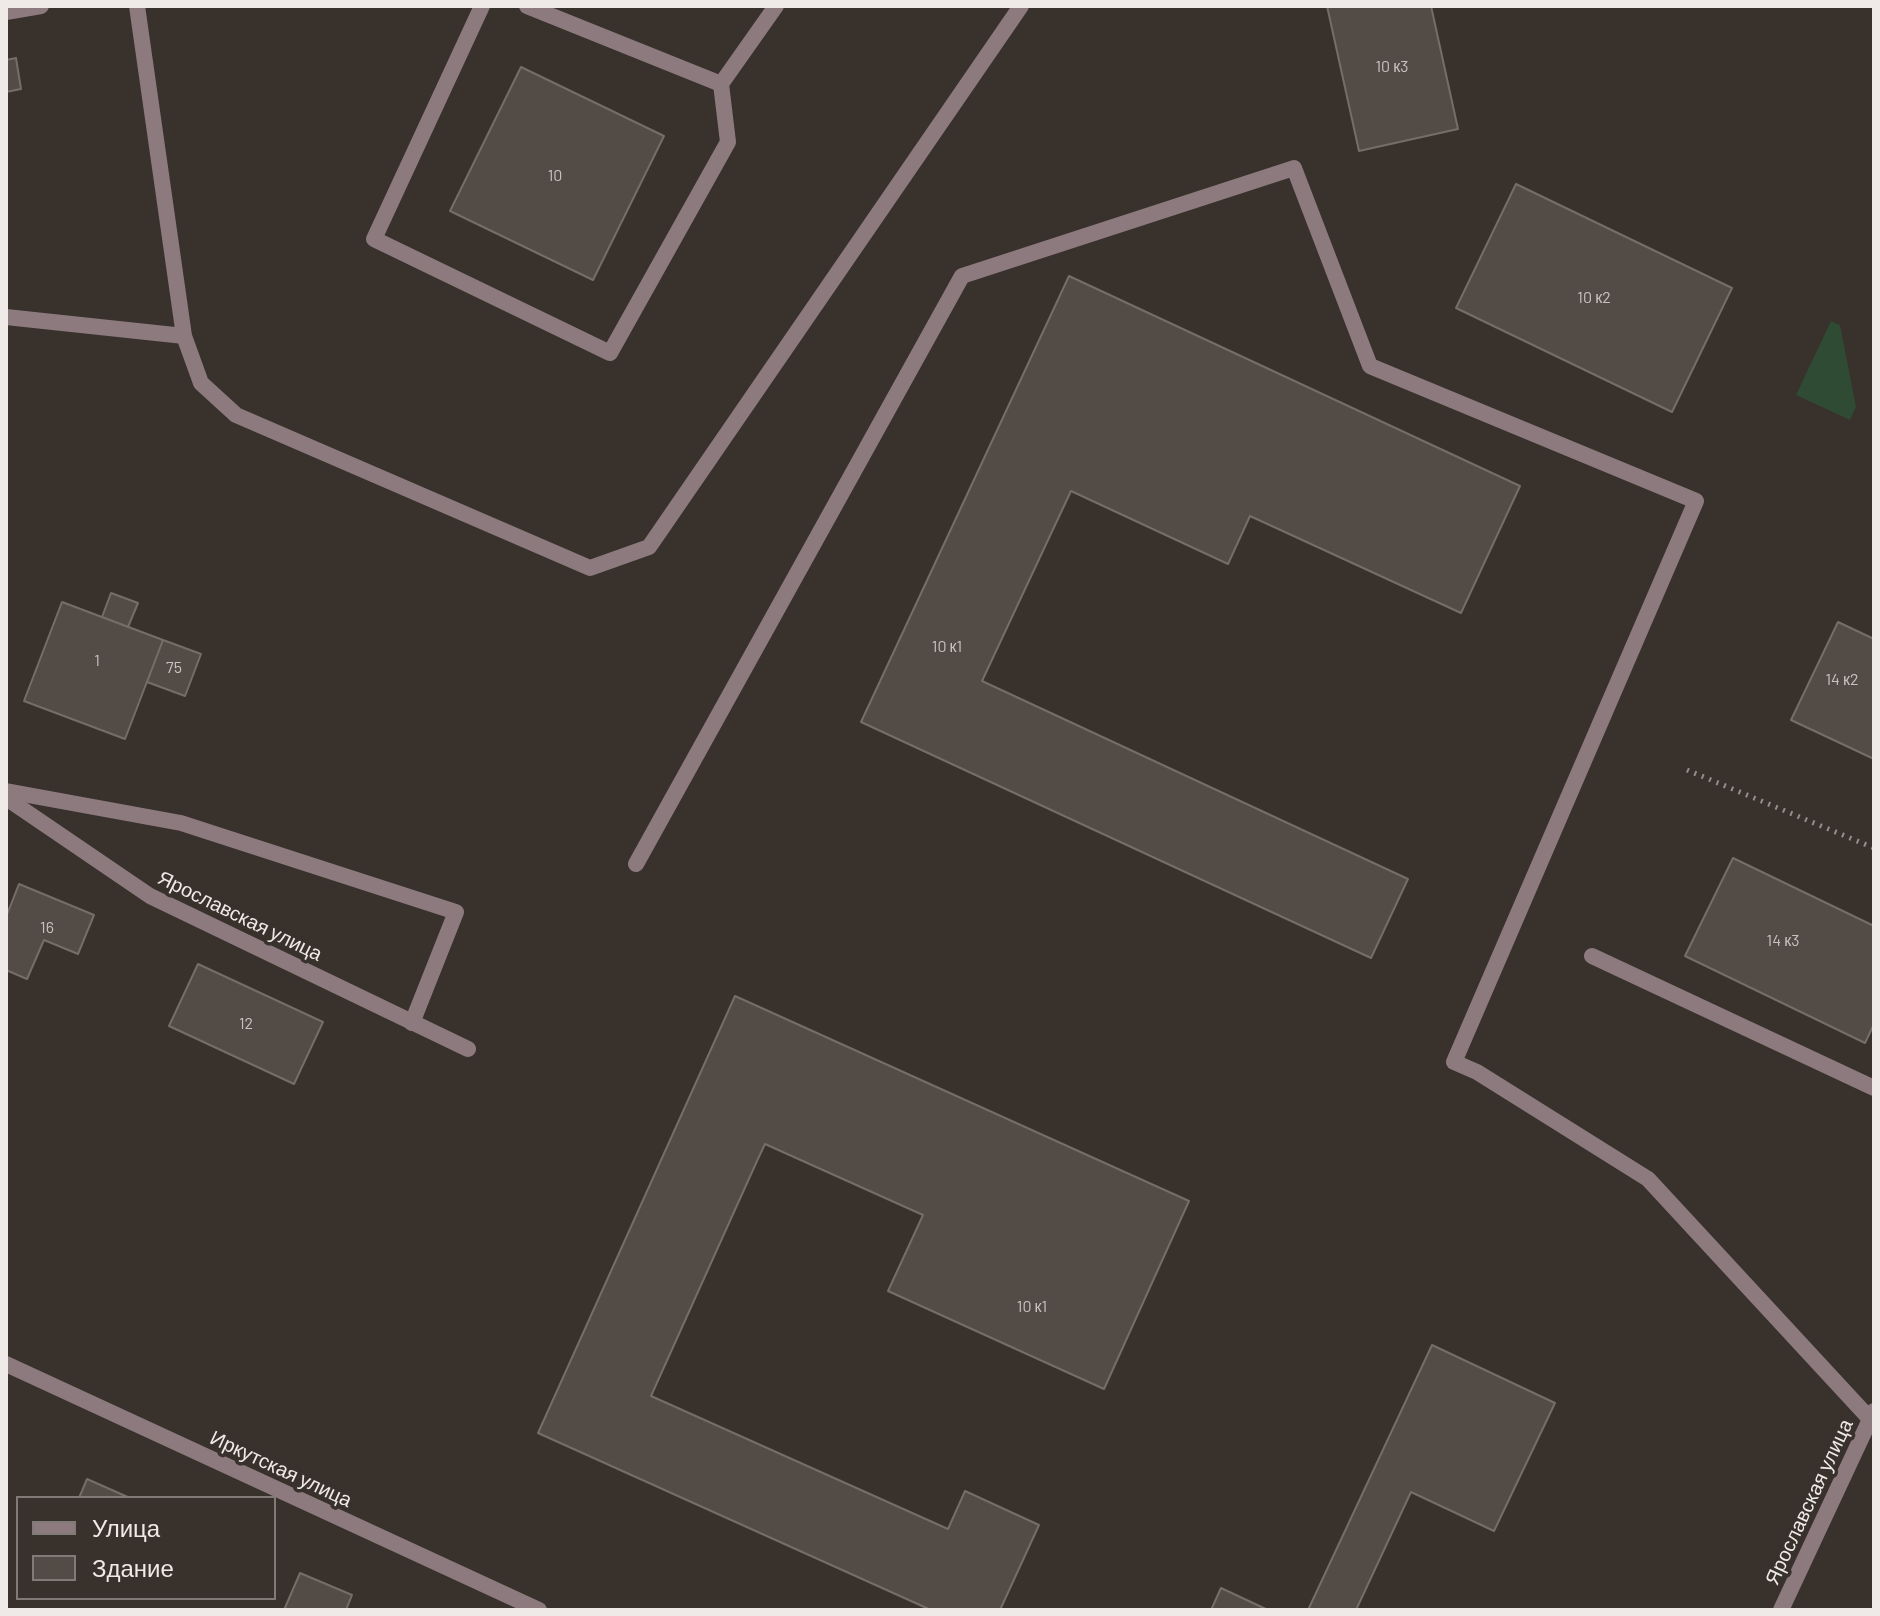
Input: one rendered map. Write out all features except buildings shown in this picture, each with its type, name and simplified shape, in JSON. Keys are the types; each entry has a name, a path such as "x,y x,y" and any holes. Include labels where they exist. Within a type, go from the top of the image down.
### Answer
{"street":[{"path":"6,12 41,6"},
{"path":"137,6 184,336 201,383 236,415 590,568 649,547 1021,6"},
{"path":"482,6 374,239 610,353 728,142 721,84 776,6"},
{"path":"527,6 721,84"},
{"path":"636,864 962,276 1294,168 1370,366 1696,501 1454,1062 1477,1072 1648,1179 1872,1415"},
{"path":"6,317 184,336"},
{"path":"6,791 181,823 456,912 412,1023"},
{"name":"Ярославская улица","path":"6,798 150,896 468,1049"},
{"path":"1592,956 1874,1088"},
{"name":"Иркутская улица","path":"6,1364 539,1610"},
{"name":"Ярославская улица","path":"1781,1610 1872,1415"}],"path":[{"path":"1687,770 1874,848"}],"green space":[{"path":"1831,321 1840,325 1856,407 1850,420 1796,395"}]}
